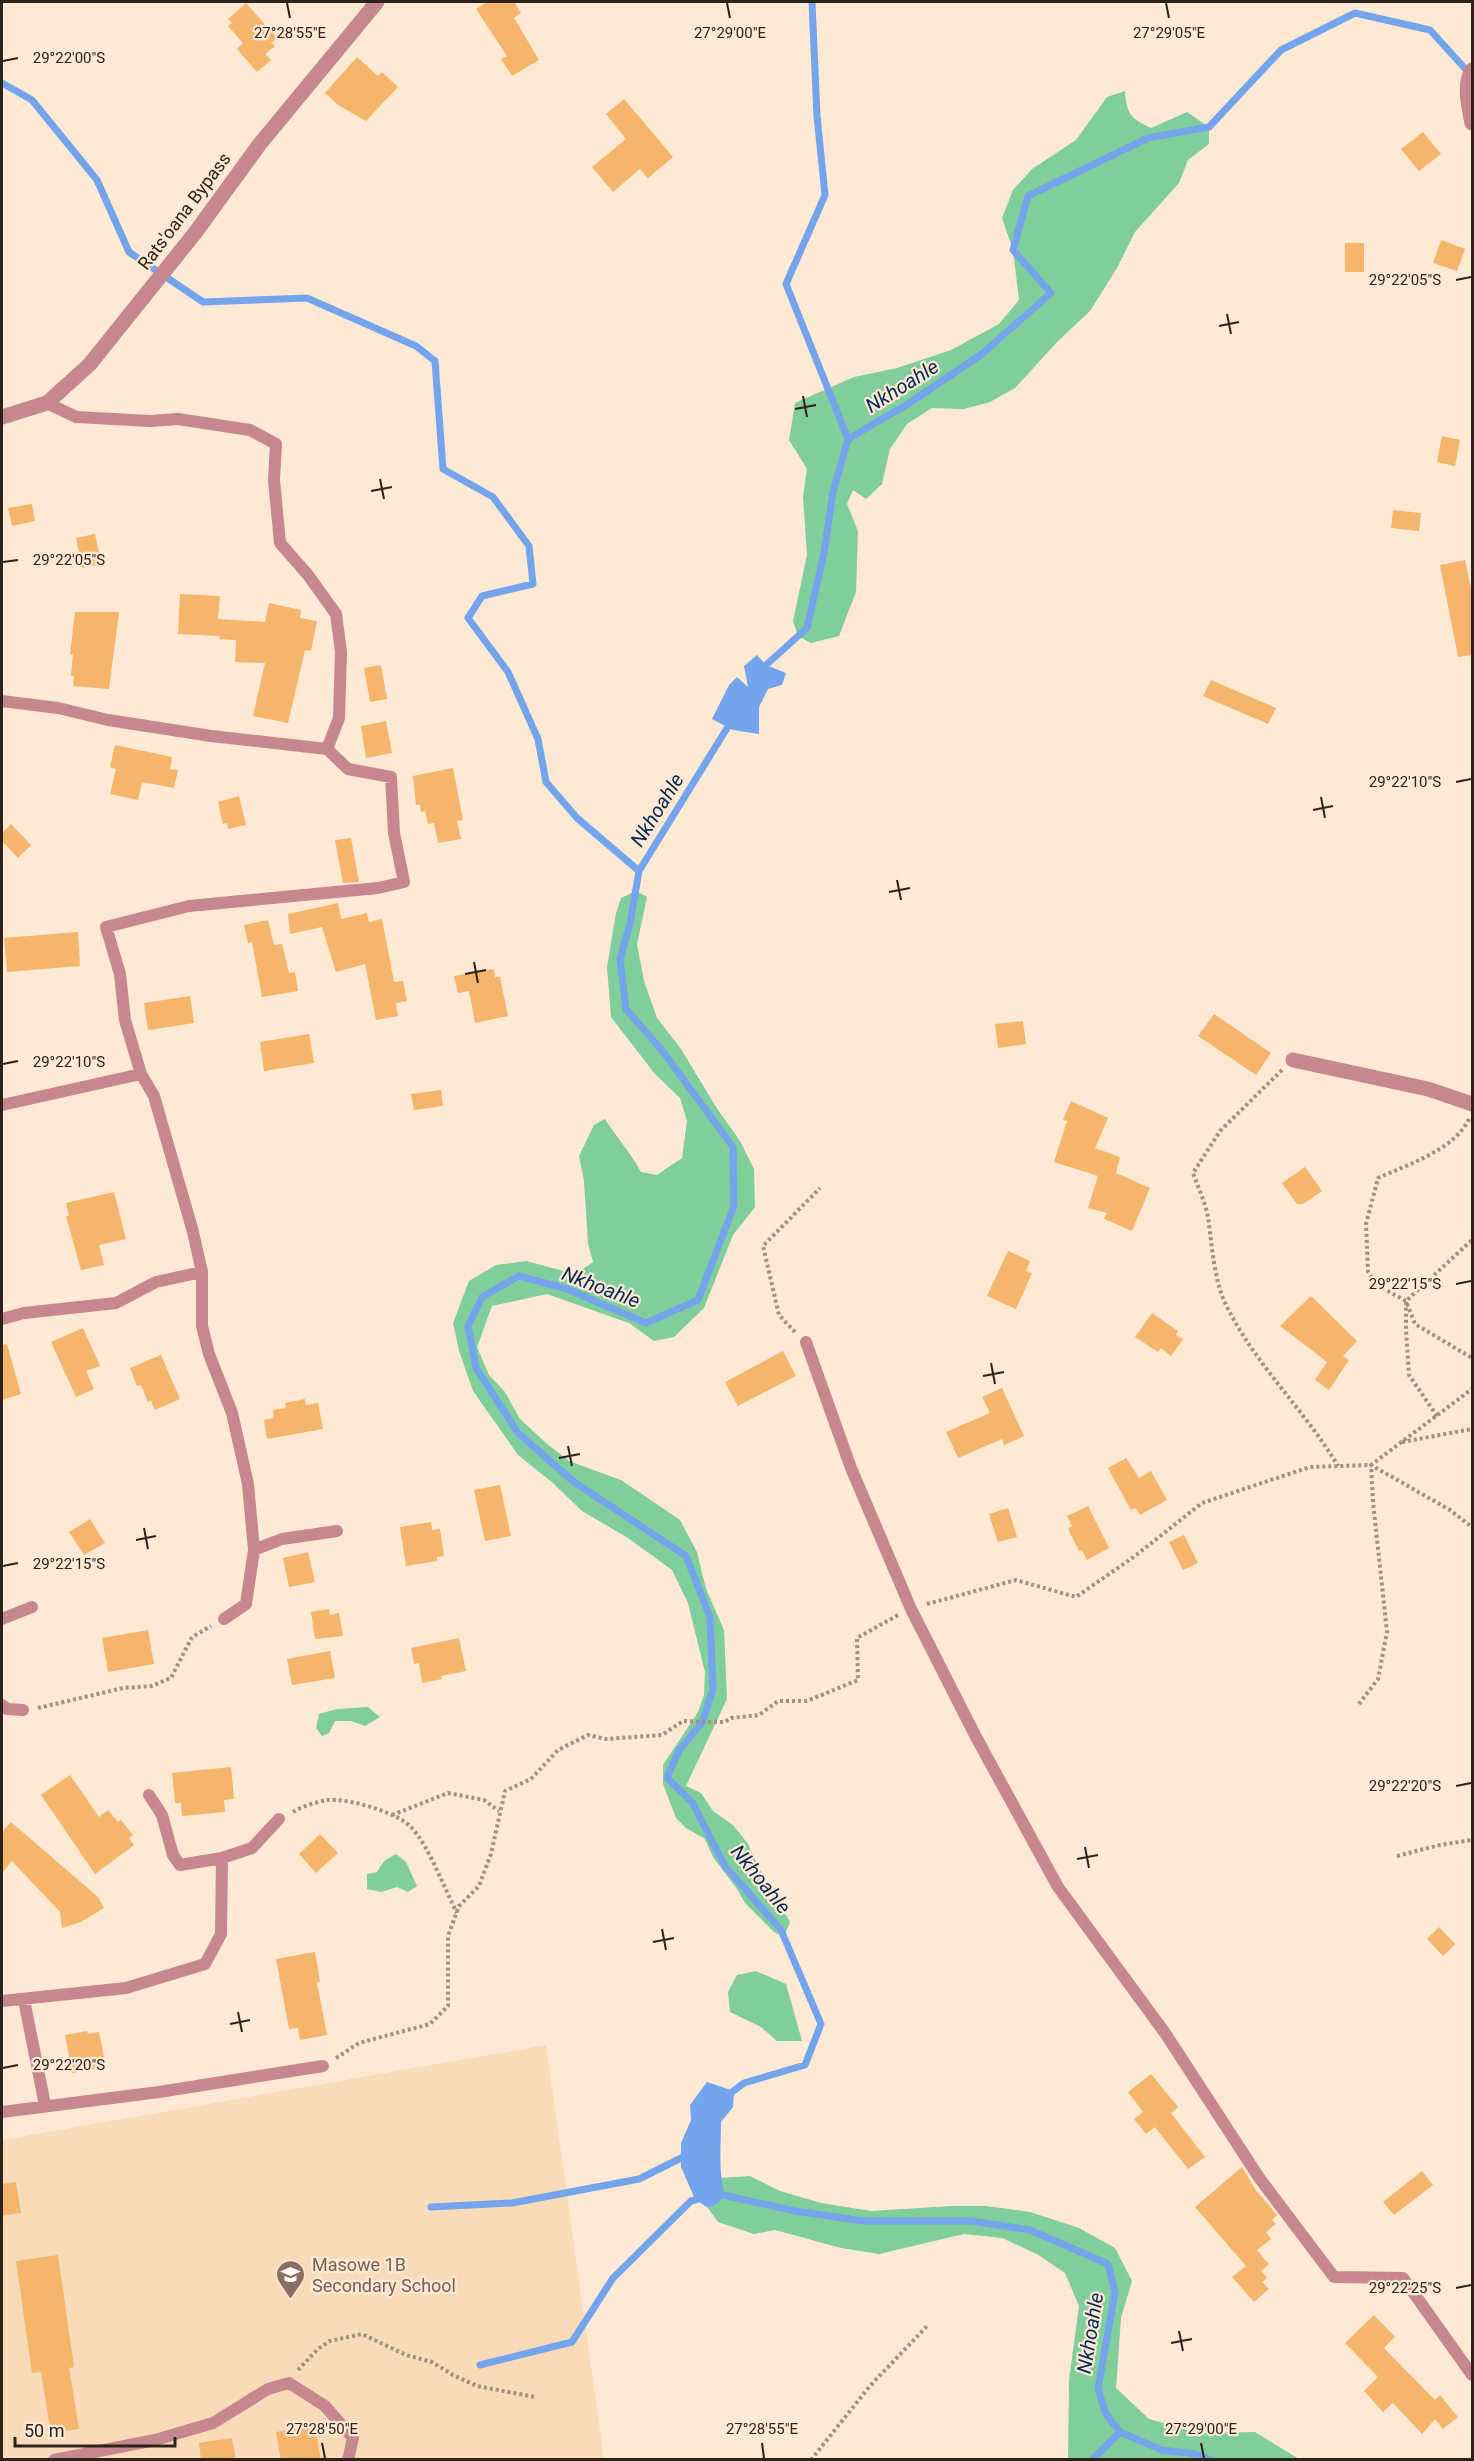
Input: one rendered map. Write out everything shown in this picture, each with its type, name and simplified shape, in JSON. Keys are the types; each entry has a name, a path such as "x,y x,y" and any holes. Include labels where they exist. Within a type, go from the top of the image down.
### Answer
{"street":[{"name":"Rats'oana Bypass","path":"2,417 47,403 90,364 195,232 259,145 377,2"},
{"path":"1473,70 1470,74 1467,101 1473,123"},
{"path":"1293,1060 1428,1089 1473,1104"}],"lane":[{"path":"47,403 76,417 150,421 178,419 250,430 276,444 274,480 280,543 308,575 336,614 341,652 339,718 327,749"},
{"path":"2,701 58,708 108,720 211,736 327,749 348,769 391,777 393,832 404,882 378,888 189,906 106,927 120,974 125,1020 141,1074 154,1096 193,1232 202,1272 202,1326 209,1354 232,1413 248,1484 254,1550 246,1604 224,1619"},
{"path":"2,1105 141,1074"},
{"path":"2,1319 24,1313 116,1303 156,1282 202,1272"},
{"path":"806,1342 851,1468 911,1609 976,1737 1058,1887 1165,2032 1260,2179 1334,2277 1403,2278 1473,2375"},
{"path":"254,1550 282,1539 338,1531"},
{"path":"2,1619 32,1607"},
{"path":"2,1705 7,1709 23,1710"},
{"path":"148,1795 162,1815 173,1855 180,1865 222,1858 252,1848 279,1819"},
{"path":"2,2001 126,1988 205,1964 221,1934 222,1858"},
{"path":"24,2000 45,2105"},
{"path":"2,2112 159,2092 323,2066"},
{"path":"54,2460 155,2440 213,2423 268,2389 289,2382 325,2406 353,2438 348,2460"}],"path":[{"path":"1293,1060 1220,1131 1193,1173 1207,1214 1212,1253 1226,1305 1254,1354 1320,1437 1338,1466"},
{"path":"1473,1113 1464,1130 1438,1149 1378,1178 1366,1224 1368,1272 1377,1285 1406,1301 1415,1324 1473,1358"},
{"path":"806,1342 778,1315 763,1246 820,1188"},
{"path":"1437,1416 1409,1375 1406,1301 1473,1240"},
{"path":"1371,1465 1473,1389"},
{"path":"1401,1443 1473,1429"},
{"path":"1359,1704 1378,1679 1387,1632 1371,1465"},
{"path":"323,2066 359,2043 430,2024 448,2006 448,1936 459,1906 479,1886 491,1854 505,1791 531,1779 558,1750 588,1735 606,1739 662,1735 683,1721 725,1722 731,1718 759,1715 778,1701 807,1701 858,1680 857,1638 911,1609 1016,1580 1076,1598 1135,1556 1202,1503 1310,1467 1371,1465 1450,1510 1473,1527"},
{"path":"23,1710 113,1690 152,1686 171,1678 192,1637 224,1619"},
{"path":"392,1815 448,1792 484,1800 499,1812"},
{"path":"279,1819 300,1808 328,1800 349,1801 392,1815 410,1826 429,1855 457,1913"},
{"path":"1397,1856 1440,1845 1473,1840"},
{"path":"811,2460 869,2388 928,2325"},
{"path":"289,2382 318,2349 330,2341 362,2334 406,2355 432,2362 453,2376 477,2386 535,2397"}],"shaded area":[{"name":"Masowe 1B Secondary School","path":"546,2045 604,2459 2,2460 2,2140"}],"green space":[{"path":"1125,91 1128,110 1139,122 1151,128 1187,112 1209,127 1209,144 1188,160 1179,183 1135,232 1117,268 1090,311 1057,342 1015,388 990,402 964,409 932,408 907,424 890,449 882,484 866,499 853,490 847,504 858,531 856,592 839,636 811,643 798,636 793,621 807,555 803,497 807,469 789,440 795,403 854,377 897,368 951,350 999,324 1019,300 1013,250 1002,218 1013,190 1032,169 1076,140 1107,97"},
{"path":"636,891 647,897 637,944 644,981 657,1018 681,1049 716,1107 740,1141 754,1169 755,1207 733,1235 704,1308 674,1337 654,1341 629,1323 547,1294 492,1306 477,1347 489,1375 505,1392 520,1419 569,1461 621,1480 680,1520 697,1552 706,1589 724,1630 727,1699 686,1786 701,1793 713,1811 733,1825 748,1844 790,1922 784,1937 774,1932 745,1903 713,1857 705,1839 686,1828 676,1818 663,1784 663,1765 698,1712 704,1695 705,1672 688,1603 672,1570 628,1538 582,1511 553,1483 518,1455 473,1391 459,1351 453,1323 469,1281 496,1265 526,1261 575,1274 593,1262 588,1244 584,1181 579,1156 594,1125 605,1119 641,1172 657,1175 682,1158 687,1121 680,1098 655,1074 611,1017 607,967 616,913 621,898"},
{"path":"368,1707 380,1717 365,1726 351,1721 335,1721 329,1733 322,1736 316,1728 319,1714 337,1709"},
{"path":"396,1854 406,1862 417,1886 408,1892 397,1887 381,1892 367,1889 367,1874 377,1872 384,1861"},
{"path":"756,1971 786,1984 802,2041 777,2041 761,2027 730,2012 728,1992 737,1975"},
{"path":"750,2176 780,2191 821,2203 871,2211 986,2206 1030,2212 1079,2228 1115,2248 1132,2281 1121,2318 1116,2388 1149,2419 1198,2433 1255,2432 1299,2459 1068,2459 1069,2380 1079,2306 1065,2273 1037,2254 1002,2238 964,2234 879,2254 841,2248 775,2230 754,2234 718,2222 708,2208 717,2204 720,2178"}],"water":[{"path":"757,655 766,665 786,673 782,685 768,689 759,707 759,734 733,730 712,719 729,685 737,677 748,687 744,666"},
{"path":"707,2082 734,2091 733,2107 721,2122 721,2168 725,2195 717,2204 708,2208 695,2199 681,2167 681,2143 691,2120 690,2105"}],"building":[{"path":"487,2 514,2 521,13 514,18 539,60 512,76 501,59 507,56 476,9"},
{"path":"246,3 277,38 271,43 275,46 265,54 271,60 257,72 237,49 243,43 228,26 232,23 228,19"},
{"path":"357,57 378,76 382,72 398,87 366,121 338,105 325,93"},
{"path":"624,99 673,157 648,178 640,169 613,192 592,167 626,139 606,114"},
{"path":"1423,132 1441,154 1419,171 1401,149"},
{"path":"1441,240 1465,249 1457,271 1433,263"},
{"path":"1345,243 1364,243 1364,272 1345,272"},
{"path":"1442,436 1460,440 1455,466 1437,462"},
{"path":"32,504 35,521 12,526 8,508"},
{"path":"1393,510 1421,513 1419,531 1391,528"},
{"path":"95,534 101,564 82,568 76,538"},
{"path":"1465,560 1473,598 1473,655 1458,657 1440,565"},
{"path":"180,594 220,596 218,619 265,622 269,603 301,610 300,618 317,621 311,651 305,650 288,723 253,716 265,663 235,662 236,640 219,639 220,636 178,634"},
{"path":"75,612 119,612 109,689 73,686 74,676 71,676 73,655 70,654"},
{"path":"381,665 387,699 370,702 364,668"},
{"path":"1211,680 1276,708 1268,724 1203,696"},
{"path":"386,721 392,753 366,758 361,726"},
{"path":"115,745 172,757 170,769 178,770 174,788 142,782 138,800 110,794 116,769 110,767"},
{"path":"453,768 463,820 457,821 461,839 438,843 434,823 428,824 425,811 421,812 420,805 416,805 413,776"},
{"path":"239,796 246,825 228,829 227,823 223,824 218,802"},
{"path":"11,824 31,845 18,858 2,841 2,833"},
{"path":"351,838 359,882 343,883 335,840"},
{"path":"338,903 341,919 367,913 369,922 382,919 394,982 403,981 407,1001 396,1003 398,1016 376,1020 365,964 336,972 322,927 290,934 288,914"},
{"path":"268,920 274,945 282,944 289,973 295,972 298,991 262,997 252,942 248,943 244,925"},
{"path":"78,932 80,966 7,972 4,938"},
{"path":"494,969 495,977 500,977 508,1016 475,1023 469,991 458,993 454,976"},
{"path":"190,996 194,1023 148,1030 144,1003"},
{"path":"1214,1014 1271,1053 1256,1075 1198,1036"},
{"path":"1023,1021 1026,1044 998,1048 995,1024"},
{"path":"309,1034 314,1063 264,1071 260,1042"},
{"path":"441,1090 443,1106 414,1110 411,1094"},
{"path":"1071,1101 1108,1118 1095,1148 1120,1157 1116,1173 1150,1188 1132,1231 1104,1219 1107,1213 1088,1208 1098,1176 1054,1162 1067,1121 1063,1120"},
{"path":"1305,1167 1322,1191 1303,1204 1297,1204 1282,1183"},
{"path":"114,1192 126,1239 99,1245 104,1265 81,1270 66,1216 69,1216 66,1203"},
{"path":"1008,1251 1030,1261 1026,1271 1032,1273 1016,1309 987,1296"},
{"path":"1311,1296 1357,1341 1343,1356 1349,1360 1329,1390 1315,1380 1327,1362 1280,1326"},
{"path":"1152,1313 1178,1331 1176,1335 1183,1339 1171,1356 1161,1348 1158,1352 1135,1337"},
{"path":"83,1328 100,1366 86,1371 94,1389 76,1397 51,1342"},
{"path":"7,1344 21,1394 2,1400 2,1345"},
{"path":"783,1351 796,1376 738,1406 725,1382"},
{"path":"161,1355 180,1399 155,1410 151,1401 148,1402 141,1385 137,1386 130,1368"},
{"path":"1002,1388 1024,1436 1004,1445 1002,1439 958,1458 946,1432 990,1413 982,1397"},
{"path":"305,1399 306,1405 318,1403 323,1429 267,1439 264,1420 274,1418 273,1410 286,1408 285,1403"},
{"path":"1126,1458 1139,1478 1151,1471 1167,1500 1140,1515 1136,1508 1131,1510 1108,1468"},
{"path":"500,1485 511,1536 485,1541 474,1490"},
{"path":"1088,1506 1109,1548 1087,1560 1082,1550 1079,1551 1068,1529 1072,1526 1067,1516"},
{"path":"1008,1508 1017,1537 998,1542 989,1514"},
{"path":"90,1519 105,1543 84,1555 69,1532"},
{"path":"431,1522 432,1530 440,1529 444,1556 437,1557 437,1561 406,1566 400,1527"},
{"path":"1184,1535 1198,1563 1183,1570 1169,1542"},
{"path":"308,1552 315,1582 289,1587 283,1558"},
{"path":"329,1609 330,1615 339,1613 343,1636 315,1639 311,1612"},
{"path":"148,1630 154,1664 108,1672 102,1638"},
{"path":"459,1638 466,1671 422,1683 419,1663 414,1664 411,1648"},
{"path":"330,1651 335,1678 292,1685 287,1659"},
{"path":"231,1767 234,1799 224,1800 225,1812 182,1816 181,1803 175,1803 172,1773"},
{"path":"70,1775 99,1817 108,1810 118,1822 121,1820 133,1835 129,1838 134,1845 95,1874 41,1795"},
{"path":"11,1822 98,1897 104,1908 81,1922 62,1928 60,1912 12,1861 2,1873 2,1832"},
{"path":"320,1834 338,1853 316,1873 299,1854"},
{"path":"1439,1927 1455,1944 1443,1956 1427,1939"},
{"path":"315,1952 320,1982 317,1983 327,2035 300,2040 298,2028 289,2029 276,1959"},
{"path":"87,2031 88,2034 99,2032 105,2062 99,2063 100,2068 72,2073 65,2035"},
{"path":"1151,2074 1178,2107 1171,2113 1205,2157 1188,2169 1155,2127 1146,2134 1134,2119 1143,2112 1128,2092"},
{"path":"1242,2167 1255,2189 1277,2215 1272,2220 1276,2224 1266,2232 1271,2239 1257,2250 1269,2264 1261,2271 1267,2278 1262,2282 1269,2289 1254,2302 1232,2277 1246,2266 1195,2207"},
{"path":"1422,2171 1433,2185 1394,2215 1383,2202"},
{"path":"16,2182 21,2213 2,2216 2,2184"},
{"path":"58,2255 74,2367 69,2368 79,2429 51,2433 41,2372 32,2373 16,2261"},
{"path":"1374,2315 1395,2337 1384,2348 1435,2400 1440,2395 1458,2417 1443,2429 1435,2419 1422,2434 1393,2403 1383,2412 1364,2391 1378,2377 1345,2343"},
{"path":"315,2425 321,2460 281,2460 276,2432"},
{"path":"232,2438 236,2460 201,2460 199,2443"}],"waterway":[{"path":"812,2 817,116 825,195 786,284 848,439"},
{"name":"Nkhoahle","path":"762,672 766,665 807,628 824,553 833,492 848,439 908,404 982,354 1051,293 1013,250 1028,196 1148,138 1209,127 1281,50 1355,13 1430,30 1470,74"},
{"path":"2,83 32,100 97,180 129,252 203,302 307,298 416,346 435,361 443,469 493,497 529,546 533,584 482,596 468,618 508,672 538,739 546,782 577,818 639,871"},
{"name":"Nkhoahle","path":"727,2096 744,2083 805,2065 821,2024 781,1930 725,1866 692,1802 667,1778 679,1750 702,1723 713,1689 710,1617 686,1556 574,1482 518,1433 476,1368 468,1326 482,1297 519,1276 567,1289 646,1323 698,1300 734,1206 733,1147 664,1053 626,1009 620,959 630,924 639,871 732,720"},
{"path":"431,2207 512,2203 639,2179 687,2155"},
{"name":"Nkhoahle","path":"719,2194 795,2211 863,2221 972,2221 1030,2230 1108,2264 1115,2292 1098,2389 1106,2414 1120,2432 1162,2450 1195,2454 1211,2460"},
{"path":"480,2365 572,2342 613,2278 691,2201 702,2198"},
{"path":"1092,2460 1120,2432"}],"place":[{"name":"Masowe 1B Secondary School","path":"291,2300"}]}
